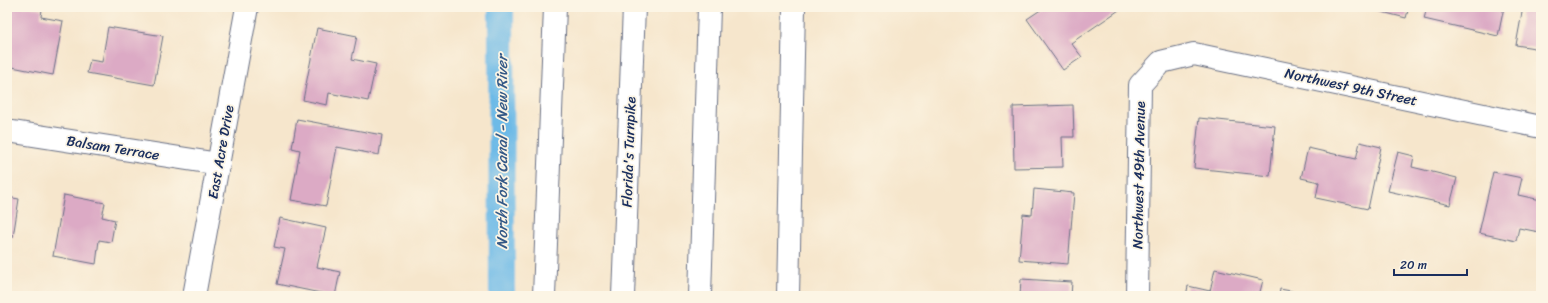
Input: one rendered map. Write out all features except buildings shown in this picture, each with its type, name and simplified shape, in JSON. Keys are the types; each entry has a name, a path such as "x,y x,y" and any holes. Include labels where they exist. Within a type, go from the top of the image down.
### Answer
{"main road":[{"name":"East Acre Drive","path":"194,296 247,7"},
{"path":"544,296 555,7"},
{"name":"Florida's Turnpike","path":"623,296 634,7"},
{"path":"700,296 709,7"},
{"path":"788,296 794,7"},
{"name":"Northwest 9th Street","path":"1161,62 1194,54 1541,127"},
{"name":"Northwest 49th Avenue","path":"1137,296 1140,85 1161,62"},
{"name":"Balsam Terrace","path":"7,131 219,164"}],"waterway":[{"name":"North Fork Canal - New River","path":"501,7 502,296"}]}
